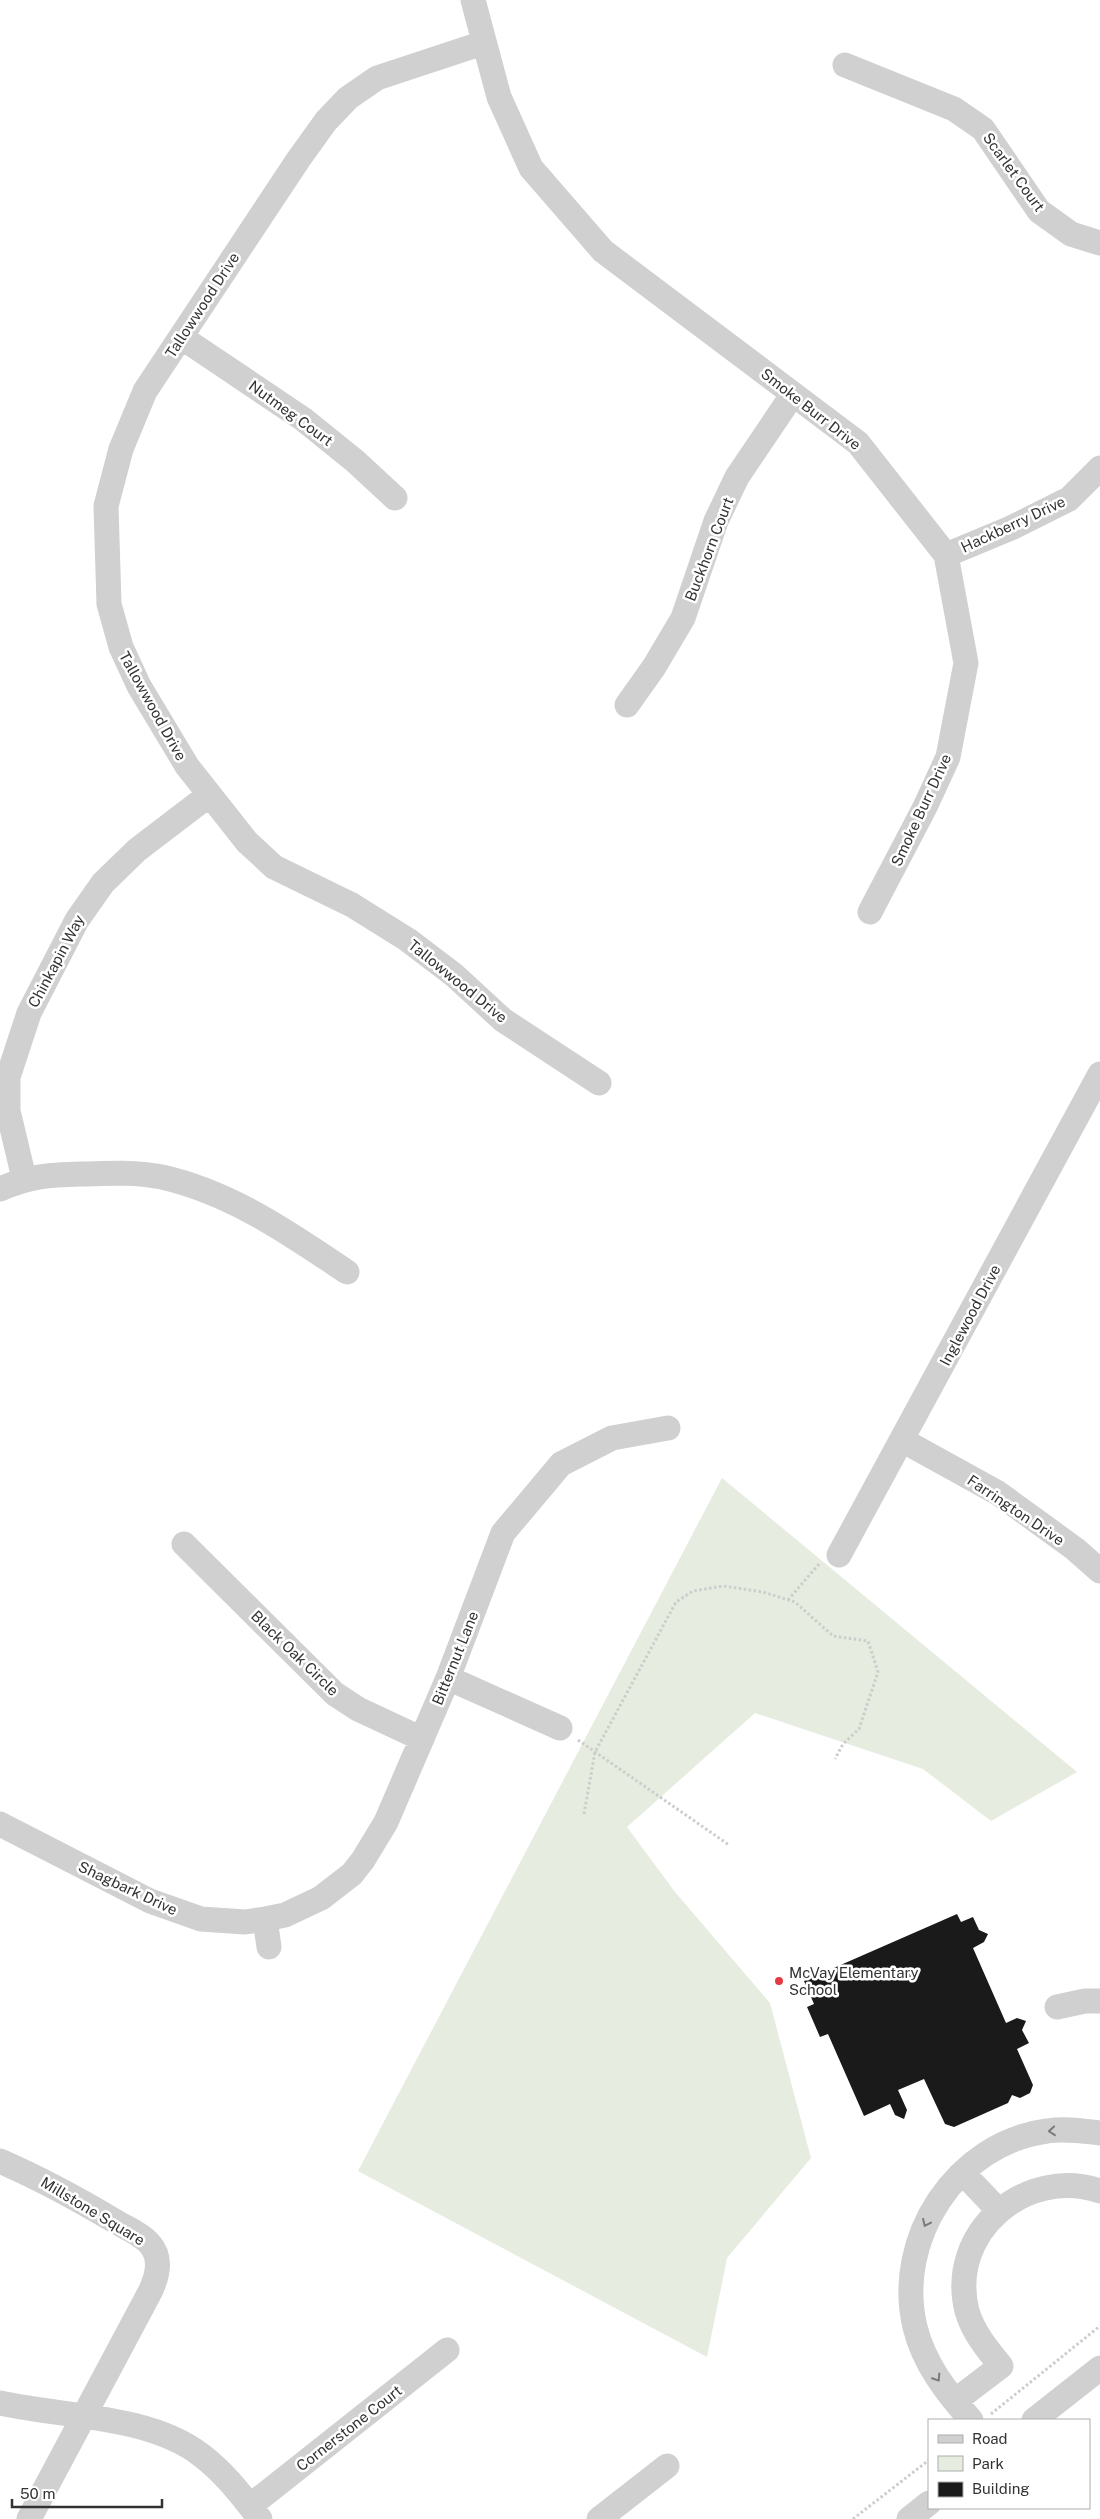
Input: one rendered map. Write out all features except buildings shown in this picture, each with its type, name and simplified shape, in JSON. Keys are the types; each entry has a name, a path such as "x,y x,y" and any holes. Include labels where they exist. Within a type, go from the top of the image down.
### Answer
{"street":[{"name":"Smoke Burr Drive","path":"473,0 499,97 531,168 603,251 858,443 946,555 966,663 948,757 925,807 870,912"},
{"name":"Tallowwood Drive","path":"483,43 377,78 348,98 326,121 298,160 145,391 121,449 106,506 109,604 121,647 139,686 187,766 247,842 274,867 352,905 408,940 454,975 503,1020 599,1083"},
{"name":"Scarlet Court","path":"845,65 954,109 983,129 1039,211 1071,234 1100,243"},
{"name":"Nutmeg Court","path":"181,337 304,419 355,461 395,498"},
{"name":"Buckhorn Court","path":"627,705 654,667 683,618 716,521 737,477 793,394"},
{"name":"Hackberry Drive","path":"946,555 1011,528 1069,499 1100,468"},
{"name":"Chinkapin Way","path":"24,1178 8,1111 8,1077 29,1013 77,920 103,883 136,850 209,795"},
{"name":"Inglewood Drive","path":"839,1555 1100,1074"},
{"path":"0,1189 24,1178 56,1174 126,1172 161,1177 218,1194 270,1220 347,1272"},
{"name":"Bitternut Lane","path":"265,1919 285,1915 321,1898 352,1874 364,1860 386,1822 448,1678 503,1533 561,1464 612,1438 668,1428"},
{"name":"Farrington Drive","path":"902,1440 998,1493 1075,1549 1100,1571"},
{"name":"Black Oak Circle","path":"184,1544 335,1694 358,1709 422,1739"},
{"path":"448,1678 560,1728"},
{"name":"Shagbark Drive","path":"0,1824 150,1901 178,1912 200,1919 222,1921 245,1922 265,1919"},
{"path":"265,1919 269,1946"},
{"path":"1057,2006 1085,2001 1100,2001"},
{"path":"982,2416 954,2401 936,2377 923,2352 915,2327 911,2300 911,2273 916,2248 926,2222 938,2200 963,2173 997,2147 1047,2131 1073,2130 1100,2133"},
{"name":"Millstone Square","path":"0,2161 72,2196 136,2234 149,2243 157,2258 158,2274 151,2290 29,2519"},
{"path":"963,2173 999,2211"},
{"path":"954,2401 1001,2366 980,2341 967,2310 965,2277 973,2244 992,2216 1018,2196 1050,2185 1084,2186 1100,2191"},
{"name":"Cornerstone Court","path":"255,2512 447,2350"},
{"path":"1035,2419 1100,2368"},
{"path":"0,2403 28,2409 84,2415 162,2433 200,2454 231,2482 255,2512"},
{"path":"599,2519 667,2466"}],"path":[{"path":"788,1600 823,1559 839,1555"},
{"path":"584,1814 595,1752 676,1602 692,1591 723,1586 763,1592 795,1602 833,1636 868,1641 878,1672 859,1729 842,1744 835,1759"},
{"path":"560,1728 729,1845"},
{"path":"982,2416 1100,2326"},
{"path":"853,2519 928,2461"}],"green space":[{"path":"722,1478 1077,1772 991,1821 923,1769 755,1713 627,1827 675,1892 770,2003 811,2158 727,2258 707,2357 358,2171"}],"place":[{"name":"McVay Elementary School","path":"779,1981"}]}
